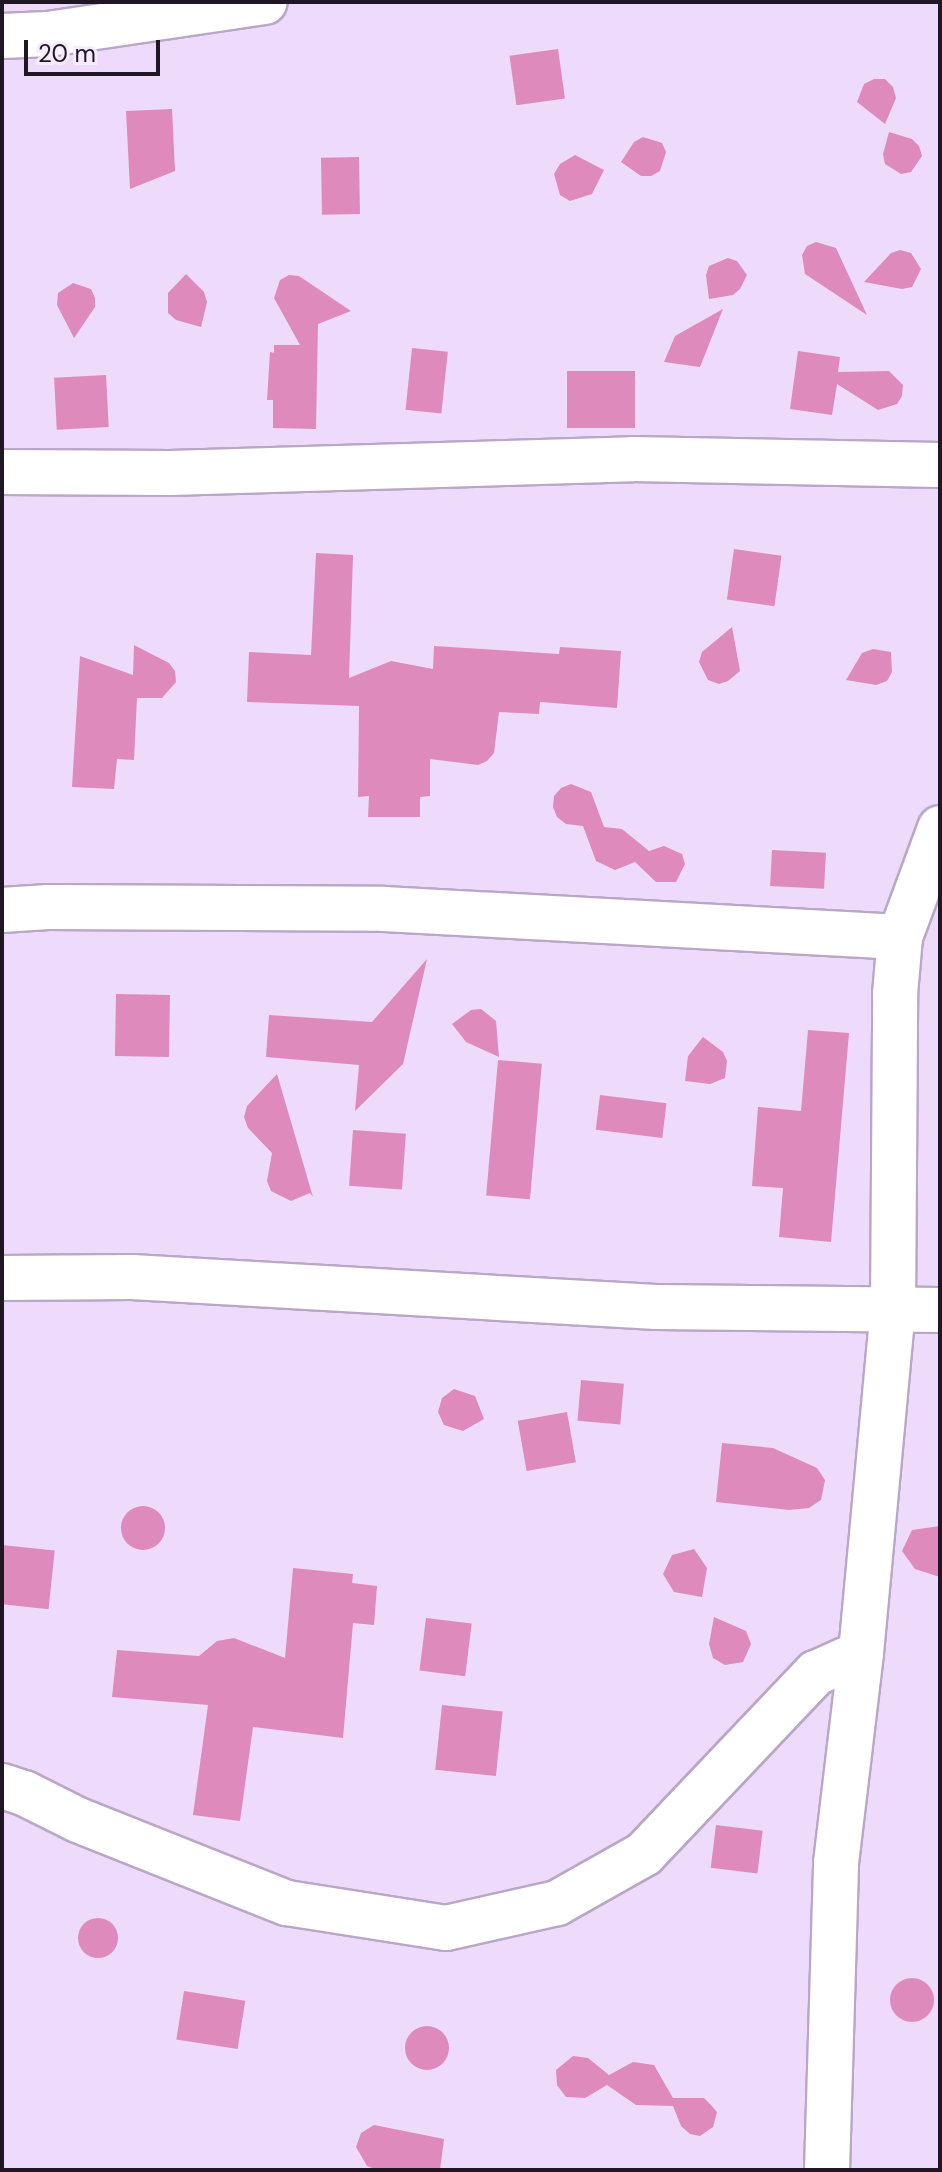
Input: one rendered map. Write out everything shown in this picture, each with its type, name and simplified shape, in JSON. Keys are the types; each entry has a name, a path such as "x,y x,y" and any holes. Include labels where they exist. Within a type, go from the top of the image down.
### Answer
{"street":[{"path":"2,36 48,34 265,2"},
{"path":"2,472 170,473 633,459 940,465"},
{"path":"827,2170 836,1863 861,1653 893,1311 895,994 900,937 940,828"},
{"path":"2,910 48,907 384,909 900,937"},
{"path":"2,1278 132,1277 656,1307 940,1310"},
{"path":"2,1786 287,1903 446,1928 557,1903 644,1854 816,1673 861,1653"}],"building":[{"path":"558,49 565,99 516,105 509,56"},
{"path":"874,79 885,79 893,87 896,98 885,124 857,102 864,84"},
{"path":"172,109 175,171 130,189 126,111"},
{"path":"889,132 912,139 919,146 922,156 911,172 901,174 885,164 883,154"},
{"path":"643,137 662,143 666,152 660,171 651,176 641,176 621,162 634,142"},
{"path":"575,155 604,170 592,194 570,201 560,195 554,174 560,164"},
{"path":"359,157 360,214 322,215 321,158"},
{"path":"816,242 836,248 867,315 805,274 802,255 807,246"},
{"path":"900,250 911,253 921,269 912,287 902,289 864,282 891,253"},
{"path":"728,258 737,261 747,275 733,295 709,299 706,275 709,266"},
{"path":"186,274 204,292 207,302 201,327 176,320 168,313 168,293"},
{"path":"289,275 299,276 351,311 318,324 316,429 273,428 273,400 267,400 270,352 274,353 274,345 300,345 274,298 280,280"},
{"path":"73,283 91,289 95,298 95,307 74,338 57,305 58,293"},
{"path":"723,309 700,367 664,362 675,336"},
{"path":"412,348 448,352 441,413 406,410"},
{"path":"798,351 840,357 838,372 889,371 903,385 902,396 897,404 878,410 837,384 832,415 790,409"},
{"path":"567,371 635,371 635,428 567,428"},
{"path":"106,375 109,427 57,430 54,378"},
{"path":"734,549 782,556 774,606 727,600"},
{"path":"316,553 353,555 349,678 391,661 433,669 434,646 559,654 560,647 621,651 617,708 540,702 539,714 499,712 494,753 487,761 478,765 430,759 430,796 420,797 420,817 368,817 369,796 358,797 359,706 247,702 249,652 311,655"},
{"path":"732,627 740,671 719,684 708,680 699,662 702,652"},
{"path":"134,645 169,663 175,671 176,682 162,698 137,698 134,760 117,759 114,789 72,787 80,656 133,675"},
{"path":"873,649 891,652 892,672 887,681 876,685 846,680 862,653"},
{"path":"571,784 591,792 604,827 622,829 649,851 664,846 682,854 685,864 676,882 656,882 635,862 615,870 596,861 583,826 566,824 557,817 553,807 554,796 561,788"},
{"path":"772,850 826,853 824,889 770,886"},
{"path":"427,959 403,1064 355,1111 359,1065 266,1057 269,1015 372,1022"},
{"path":"116,994 170,995 169,1057 115,1056"},
{"path":"481,1009 496,1021 499,1057 466,1042 452,1024 471,1010"},
{"path":"808,1030 849,1033 831,1242 779,1237 783,1188 752,1186 758,1107 801,1111"},
{"path":"703,1037 723,1052 727,1061 725,1078 710,1084 685,1081 688,1056"},
{"path":"498,1060 542,1064 530,1199 486,1195"},
{"path":"277,1074 313,1197 310,1193 291,1201 271,1191 267,1181 272,1153 248,1128 244,1117 247,1106"},
{"path":"600,1095 667,1103 662,1138 596,1130"},
{"path":"353,1130 406,1134 402,1190 349,1186"},
{"path":"581,1380 624,1384 620,1425 577,1421"},
{"path":"454,1389 475,1396 484,1419 463,1431 444,1425 438,1412 442,1398"},
{"path":"567,1412 576,1462 527,1471 518,1421"},
{"path":"722,1443 773,1448 817,1468 825,1480 821,1500 809,1508 789,1510 716,1502"},
{"path":"143,1506 159,1512 165,1528 159,1544 143,1550 127,1544 121,1528 127,1512"},
{"path":"940,1526 940,1577 915,1569 902,1551 912,1530"},
{"path":"2,1545 55,1551 49,1609 2,1604"},
{"path":"694,1549 707,1568 702,1597 674,1592 663,1574 672,1555"},
{"path":"293,1568 353,1574 352,1583 377,1586 374,1625 353,1623 343,1738 253,1727 240,1821 193,1815 208,1705 112,1697 117,1650 199,1656 217,1641 234,1638 285,1658"},
{"path":"714,1617 746,1631 751,1644 743,1662 725,1665 713,1658 709,1644"},
{"path":"426,1618 472,1624 465,1676 420,1671"},
{"path":"442,1705 503,1711 496,1776 435,1770"},
{"path":"716,1825 763,1831 757,1873 711,1868"},
{"path":"98,1918 112,1924 118,1938 112,1952 98,1958 84,1952 78,1938 84,1924"},
{"path":"912,1978 928,1984 934,2000 928,2016 912,2022 896,2016 890,2000 896,1984"},
{"path":"184,1991 245,2001 238,2049 176,2039"},
{"path":"427,2026 443,2032 449,2048 443,2064 427,2070 411,2064 405,2048 411,2032"},
{"path":"573,2056 588,2058 609,2075 633,2062 654,2065 673,2098 704,2098 711,2105 717,2112 713,2127 700,2136 690,2134 681,2126 673,2106 636,2105 607,2085 585,2098 566,2097 557,2085 556,2070"},
{"path":"374,2125 444,2139 440,2170 378,2170 367,2166 356,2147 361,2133"}]}
